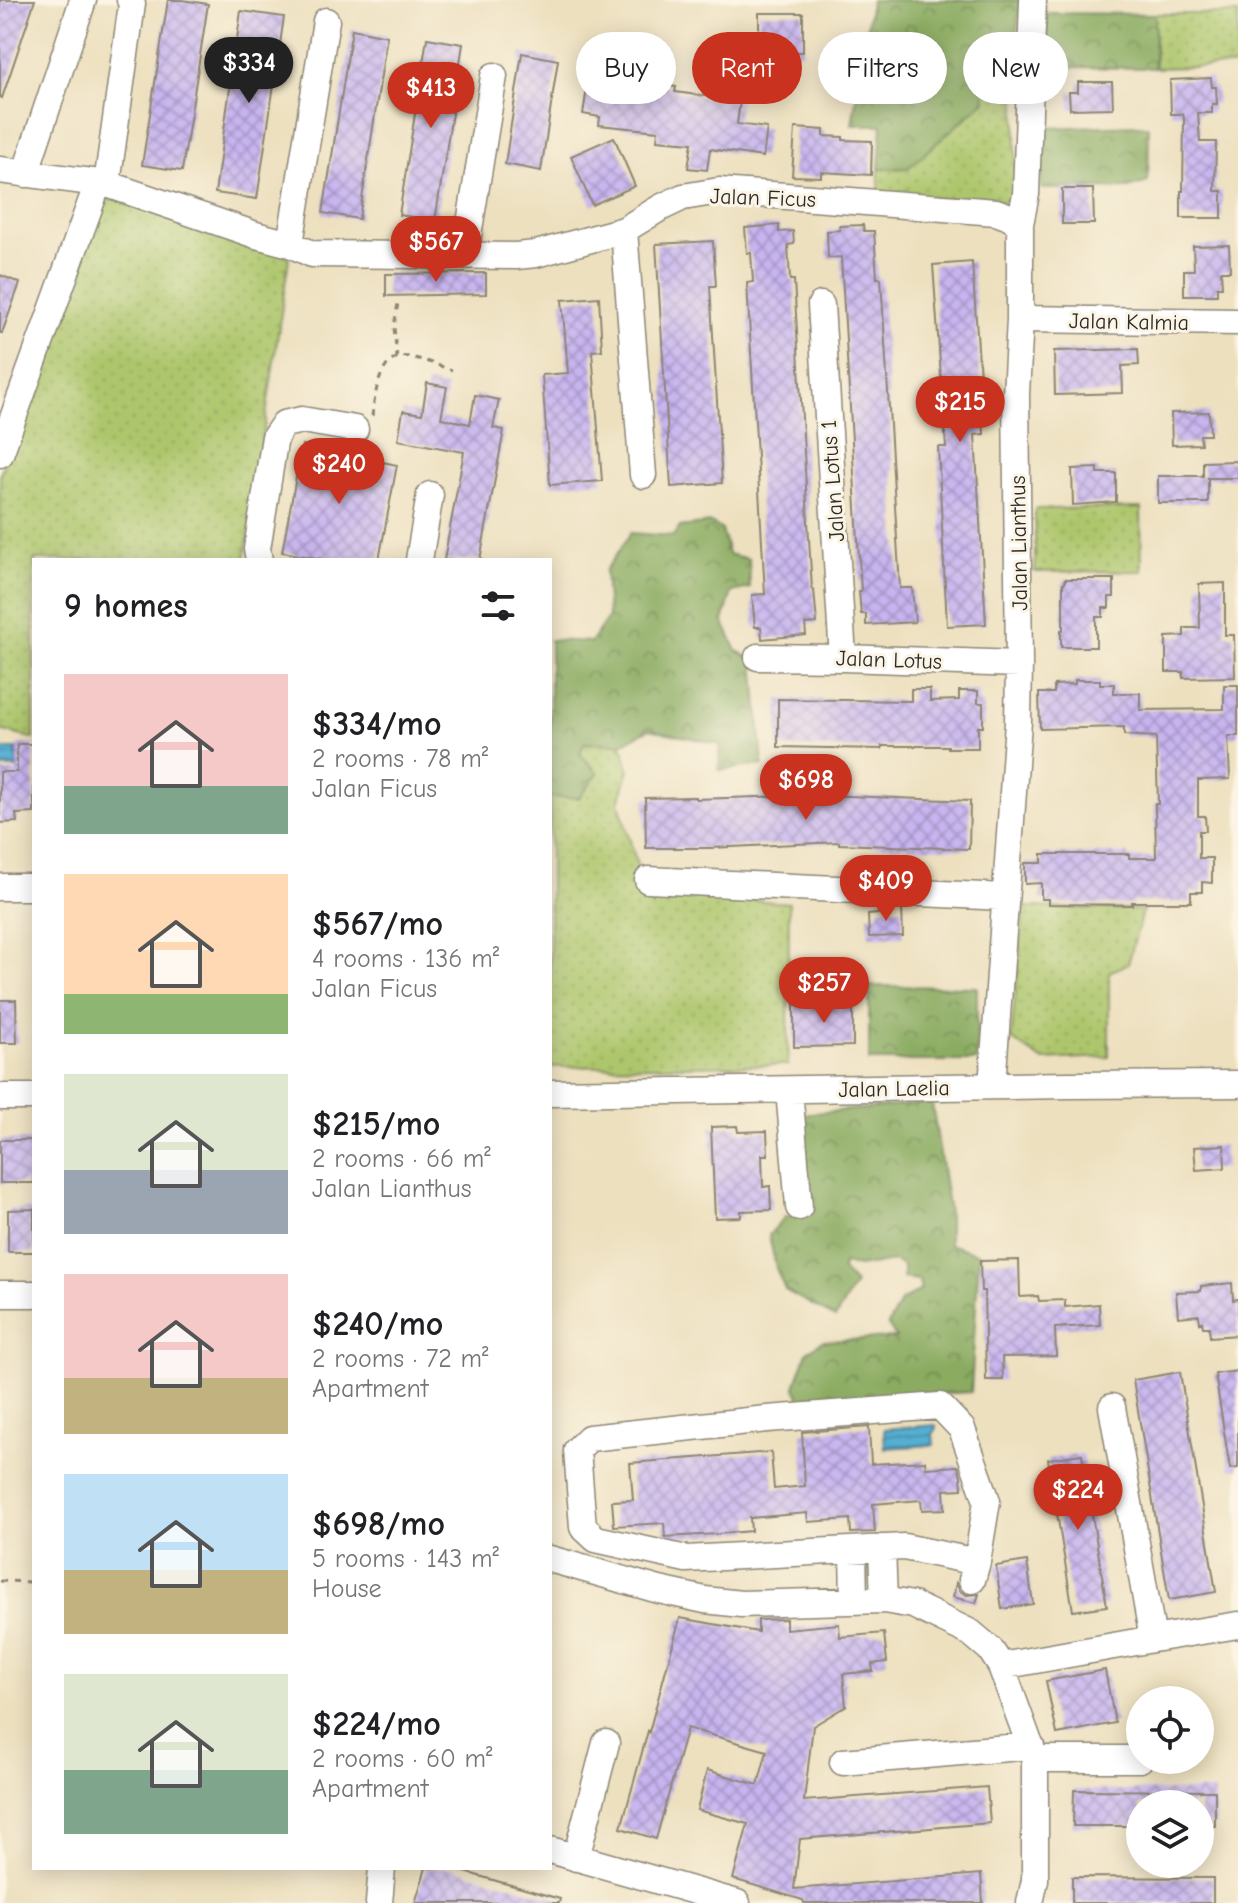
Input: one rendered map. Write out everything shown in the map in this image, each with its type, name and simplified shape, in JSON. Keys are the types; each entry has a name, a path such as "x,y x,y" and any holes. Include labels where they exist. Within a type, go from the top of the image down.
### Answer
{"street":[{"path":"12,172 83,0"},
{"path":"0,454 102,183 132,4 130,0"},
{"name":"Jalan Lianthus","path":"992,1086 1018,722 1016,394 1020,224 1027,184 1033,0"},
{"path":"290,244 326,21"},
{"path":"465,254 494,76"},
{"name":"Jalan Ficus","path":"12,172 102,183 290,244 312,254 536,254 624,230 683,197 719,191 996,212 1020,224"},
{"path":"624,230 643,475"},
{"name":"Jalan Lotus 1","path":"821,305 843,658"},
{"name":"Jalan Kalmia","path":"1020,319 1238,322"},
{"path":"259,558 257,549 275,437 284,424 302,420 355,429"},
{"path":"419,558 430,495"},
{"name":"Jalan Lotus","path":"758,657 1019,664"},
{"path":"648,880 1004,897"},
{"path":"0,887 32,887"},
{"name":"Jalan Laelia","path":"552,1093 1238,1084"},
{"path":"789,1090 799,1207"},
{"path":"0,1097 32,1097"},
{"path":"0,1294 32,1294"},
{"path":"940,1406 962,1429 987,1501 974,1571 904,1547 882,1548 686,1559 596,1539 583,1527 577,1450 589,1438 767,1419 940,1406"},
{"path":"1112,1407 1153,1639"},
{"path":"882,1548 884,1600"},
{"path":"853,1550 854,1601"},
{"path":"552,1560 705,1600 741,1604 884,1600 913,1605 971,1633 990,1649 1001,1666 1033,1753 1035,1880 1030,1903"},
{"path":"1001,1666 1238,1625"},
{"path":"576,1858 606,1743"},
{"path":"843,1762 1033,1753 1126,1758"},
{"path":"552,1851 737,1903"},
{"path":"379,1903 382,1870"}],"path":[{"path":"397,358 394,327 398,303"},
{"path":"355,429 365,429 371,422 377,381 397,358 407,356 452,370"},
{"path":"0,1581 32,1582"}],"green space":[{"path":"871,0 1021,0 1016,32 963,32 963,104 982,104 908,168 879,169 882,125 852,125 855,104 947,104 947,32 866,32"},
{"path":"1047,13 1155,14 1154,68 1068,67 1068,32 1047,32"},
{"path":"1155,14 1238,14 1238,66 1155,68"},
{"path":"963,75 963,104 1016,104 1016,193 1004,202 879,196 879,169 908,168"},
{"path":"1149,127 1148,182 1128,188 1042,189 1040,128"},
{"path":"112,197 276,249 289,258 245,558 32,558 32,738 0,730 0,474 93,221 103,204"},
{"path":"1141,508 1142,571 1035,572 1035,509"},
{"path":"711,523 722,530 728,554 749,559 750,588 732,592 723,621 737,651 754,660 763,765 719,770 720,744 649,729 622,744 584,743 580,754 598,773 579,798 552,797 552,640 591,642 608,617 605,571 631,533 674,536 680,527"},
{"path":"584,743 622,744 629,769 619,803 645,892 789,903 788,1065 552,1067 552,797 579,798 597,772 580,754"},
{"path":"1024,907 1143,910 1128,964 1109,972 1109,1057 1042,1060 1011,1039"},
{"path":"869,986 977,987 977,1061 869,1061"},
{"path":"932,1103 949,1213 949,1244 979,1254 971,1392 801,1402 795,1386 807,1352 822,1341 896,1338 888,1325 901,1301 921,1290 919,1280 903,1278 903,1266 894,1261 858,1267 844,1263 842,1270 855,1284 835,1318 785,1290 776,1268 769,1235 785,1217 807,1212 803,1114"}],"water":[{"path":"0,747 16,749 17,768 0,768"},
{"path":"936,1425 934,1445 885,1448 884,1429"}],"building":[{"path":"0,0 35,0 2,98 0,97"},
{"path":"168,0 208,4 182,171 142,165"},
{"path":"241,11 284,17 257,199 215,193"},
{"path":"759,13 803,13 803,52 802,32 759,32"},
{"path":"352,29 387,36 359,219 323,213"},
{"path":"427,38 463,44 435,221 399,215"},
{"path":"522,53 558,60 541,171 505,164"},
{"path":"1211,78 1212,87 1216,87 1217,104 1212,104 1212,113 1198,113 1200,142 1216,142 1215,191 1222,191 1222,218 1181,218 1184,119 1183,114 1171,114 1170,80"},
{"path":"1078,82 1112,82 1113,108 1070,109 1069,92 1078,92"},
{"path":"676,92 692,94 692,104 740,104 737,124 767,128 763,157 710,149 707,170 688,168 692,143 657,140 658,131 599,125 600,117 583,114 585,104 676,104"},
{"path":"795,128 824,130 824,136 843,137 843,140 872,141 871,175 821,172 821,177 792,176"},
{"path":"614,137 635,186 592,205 571,156"},
{"path":"1062,189 1093,189 1094,224 1062,224"},
{"path":"779,225 779,232 793,231 794,244 788,245 790,280 794,280 812,590 817,623 805,624 806,635 762,639 761,627 755,627 752,595 765,594 747,283 753,282 745,228"},
{"path":"863,225 864,231 874,231 877,278 881,278 900,588 912,588 915,622 866,625 866,614 861,614 841,257 828,258 827,231 840,230 839,226"},
{"path":"713,241 716,286 710,286 722,483 671,487 656,244"},
{"path":"1229,245 1230,271 1221,271 1222,287 1217,287 1217,295 1184,295 1184,270 1194,270 1193,246"},
{"path":"972,262 984,434 975,435 986,624 947,626 938,447 946,447 933,265"},
{"path":"486,273 486,294 386,296 386,274"},
{"path":"0,275 20,283 2,333 0,333"},
{"path":"599,297 602,350 592,351 602,481 550,485 542,375 568,373 562,300"},
{"path":"1138,349 1139,365 1122,366 1123,393 1055,395 1054,351"},
{"path":"427,383 447,387 441,418 470,424 475,395 499,400 493,428 504,430 480,558 444,558 464,452 398,440 403,411 422,414"},
{"path":"1209,412 1210,435 1200,435 1201,444 1172,445 1171,413"},
{"path":"302,445 397,465 379,558 316,558 282,552"},
{"path":"1238,461 1238,478 1208,478 1208,503 1158,503 1158,476 1203,476 1203,462"},
{"path":"1098,468 1098,473 1116,473 1116,502 1073,505 1072,469"},
{"path":"1065,579 1114,579 1114,597 1109,597 1109,608 1103,608 1103,617 1096,617 1096,647 1061,647"},
{"path":"1225,583 1225,635 1234,635 1235,677 1183,678 1183,672 1166,672 1166,637 1184,636 1184,628 1200,628 1199,584"},
{"path":"1075,680 1100,680 1100,684 1114,684 1114,693 1140,693 1140,710 1224,709 1224,685 1238,685 1238,736 1228,736 1230,779 1198,780 1198,816 1205,816 1206,831 1199,831 1199,858 1212,858 1212,883 1202,882 1202,892 1191,892 1191,902 1048,904 1048,899 1041,899 1041,883 1025,884 1025,863 1042,863 1042,854 1129,854 1129,858 1156,858 1156,737 1124,735 1124,727 1040,729 1039,693 1054,693 1054,685 1075,684"},
{"path":"911,689 930,689 930,701 959,700 959,691 978,691 978,703 983,703 983,727 978,727 978,748 778,747 778,699 911,701"},
{"path":"17,744 32,744 32,813 16,814 17,822 0,823 0,772 17,772"},
{"path":"823,795 970,801 969,849 839,842 646,848 645,798"},
{"path":"878,908 902,908 903,936 869,937 868,915 878,914"},
{"path":"0,1000 16,1000 17,1043 0,1043"},
{"path":"853,1003 853,1046 794,1047 794,1004"},
{"path":"737,1126 738,1132 767,1131 768,1155 762,1155 763,1187 770,1186 771,1210 741,1211 741,1217 715,1218 711,1127"},
{"path":"0,1140 32,1140 32,1183 0,1183"},
{"path":"1224,1145 1225,1168 1196,1170 1194,1147"},
{"path":"32,1209 32,1252 8,1252 8,1210"},
{"path":"1019,1260 1020,1297 1038,1296 1039,1301 1065,1300 1065,1307 1099,1304 1100,1325 1055,1328 1056,1356 1002,1357 1003,1380 986,1380 984,1291 981,1291 980,1261"},
{"path":"1232,1283 1233,1300 1238,1299 1238,1335 1210,1337 1209,1327 1203,1327 1199,1315 1178,1317 1176,1292 1201,1291 1201,1286"},
{"path":"1238,1371 1238,1468 1230,1469 1215,1374"},
{"path":"1180,1372 1216,1592 1169,1600 1133,1380"},
{"path":"869,1427 871,1464 925,1461 926,1468 958,1466 962,1489 944,1490 945,1509 922,1510 921,1500 873,1504 875,1532 851,1533 850,1519 808,1522 807,1513 750,1518 751,1531 718,1534 665,1537 664,1523 614,1526 612,1501 633,1500 630,1463 771,1452 774,1489 805,1486 802,1432"},
{"path":"1082,1454 1107,1606 1073,1611 1048,1459"},
{"path":"1027,1561 1033,1604 1002,1609 996,1566"},
{"path":"956,1583 960,1591 967,1595 979,1594 976,1603 953,1597"},
{"path":"680,1618 758,1632 758,1620 786,1619 786,1629 839,1624 840,1637 884,1633 887,1662 872,1664 873,1671 843,1674 846,1706 813,1726 804,1801 987,1787 990,1823 800,1839 794,1889 981,1874 983,1903 804,1903 803,1900 733,1879 748,1824 697,1810 707,1770 758,1785 767,1751 687,1728 656,1839 621,1828"},
{"path":"1105,1670 1115,1723 1057,1734 1046,1681"},
{"path":"1074,1790 1126,1790 1126,1826 1073,1826"},
{"path":"425,1870 458,1870 560,1899 559,1903 415,1903"},
{"path":"1072,1877 1213,1878 1213,1903 1072,1903"}]}
